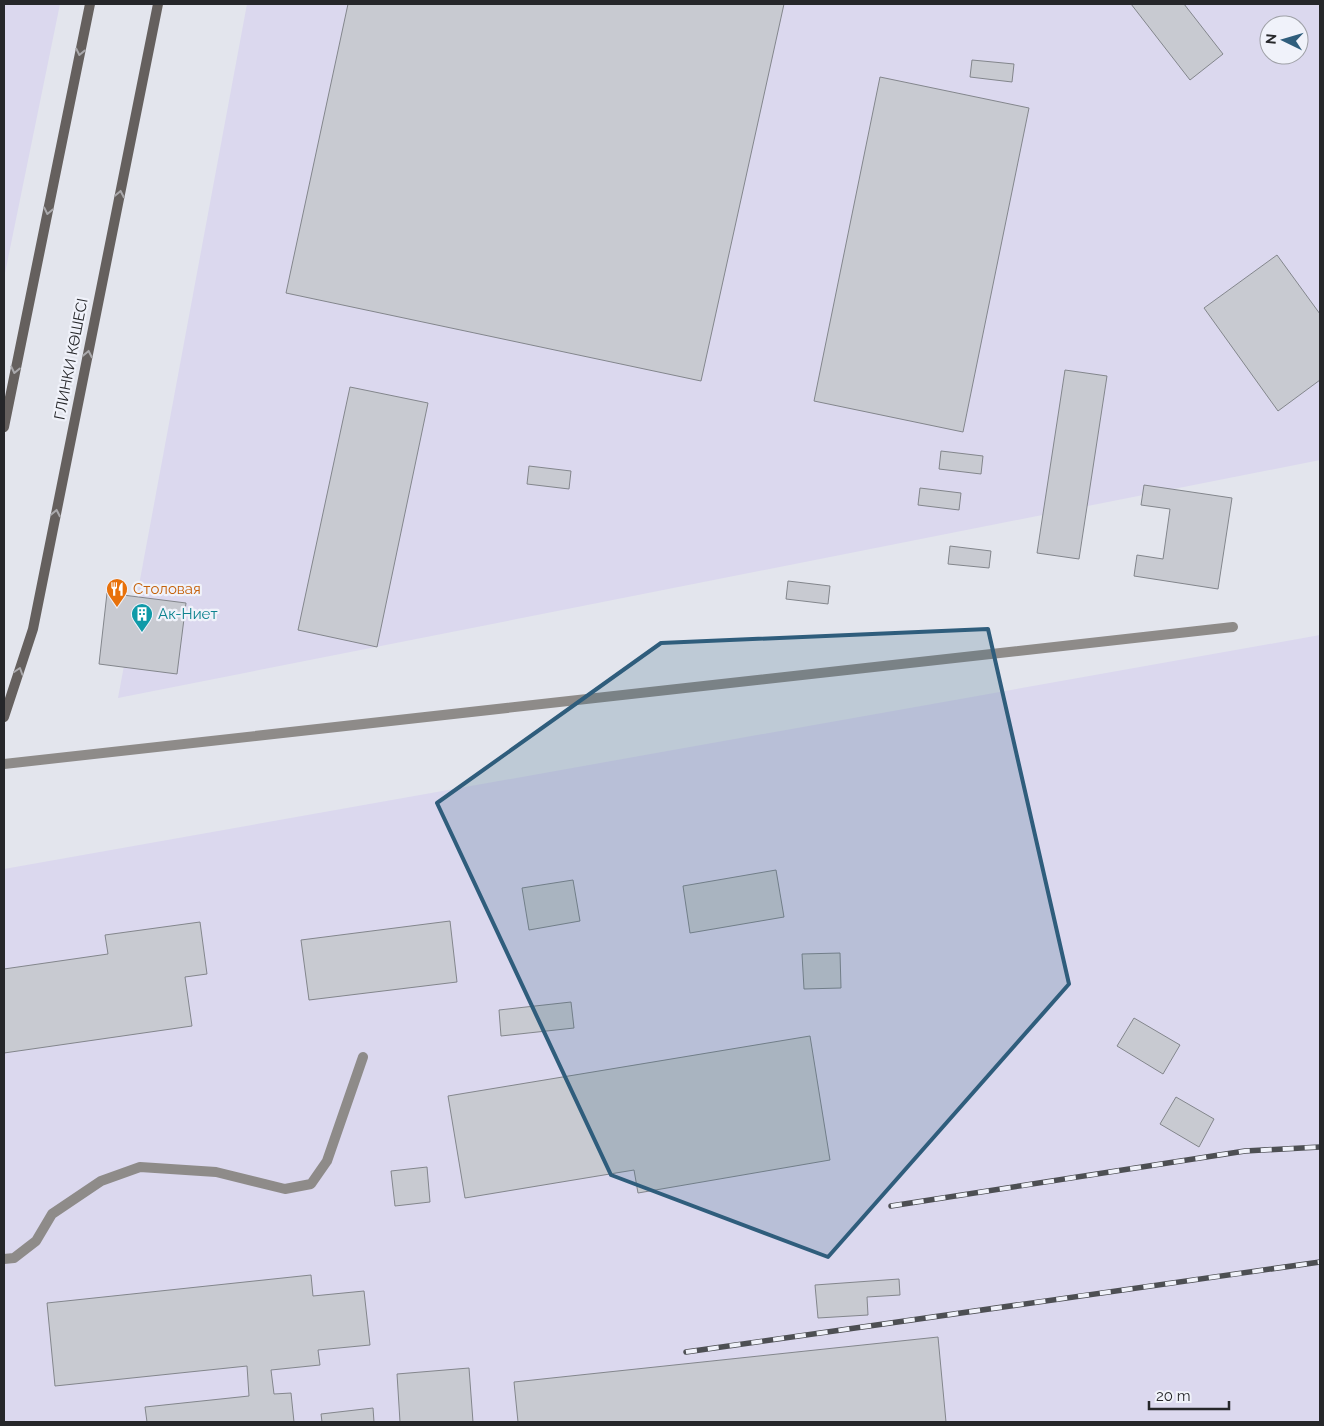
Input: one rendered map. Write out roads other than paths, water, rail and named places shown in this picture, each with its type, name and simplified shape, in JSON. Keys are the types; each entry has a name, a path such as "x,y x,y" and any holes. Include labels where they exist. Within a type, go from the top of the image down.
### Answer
{"main road":[{"path":"4,427 90,4"},
{"name":"ГЛИНКИ КӨШЕСІ","path":"4,717 33,629 158,4"}],"lane":[{"path":"4,764 1233,626"},
{"path":"4,1259 14,1258 36,1241 52,1214 60,1208 101,1181 140,1167 216,1172 285,1189 312,1184 328,1161 363,1058"}],"railway":[{"path":"891,1206 1245,1151 1320,1147"},
{"path":"686,1352 1320,1262"}],"place":[{"name":"Столовая","path":"117,608"},
{"name":"Ак-Ниет","path":"142,633"}]}
